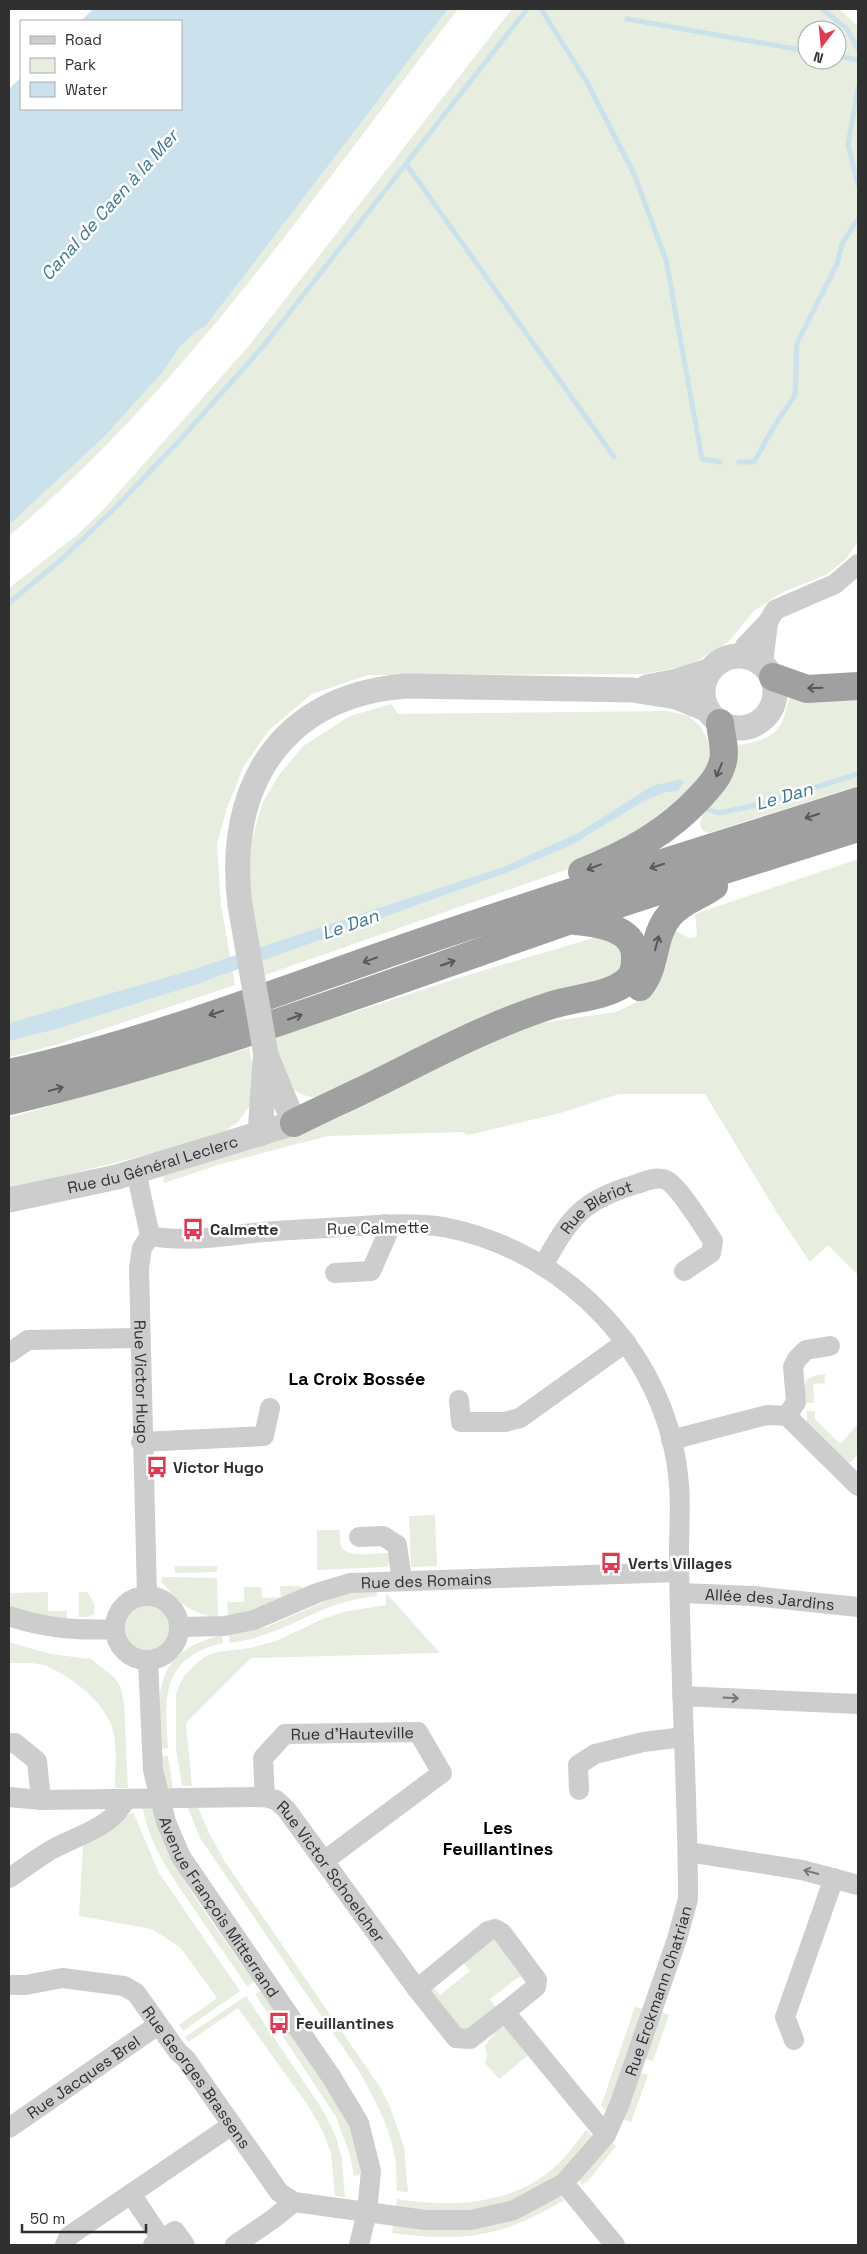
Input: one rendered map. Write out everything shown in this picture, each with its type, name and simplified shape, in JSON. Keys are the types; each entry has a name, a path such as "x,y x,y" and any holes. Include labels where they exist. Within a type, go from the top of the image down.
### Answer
{"highway":[{"path":"759,666 807,689 858,686"},
{"path":"399,949 506,900 616,859 662,832 715,781 724,759 714,716"},
{"path":"9,1073 130,1041 272,995 399,949 858,801"},
{"path":"9,1101 131,1070 280,1022 570,920 858,828"},
{"path":"523,1016 589,1010 625,1001 642,986 651,968 661,928 668,916 682,903 712,887 732,868"},
{"path":"294,1123 453,1044 552,1005 609,990 623,984 631,976 635,963 634,948 618,930 607,925 570,920"}],"street":[{"path":"294,1123 266,1055 237,881 238,845 242,816 250,791 262,768 278,746 302,723 324,707 344,698 371,690 407,686 632,690 676,697 735,728 748,727 765,717 771,709 775,695 759,666 768,622 775,610 835,584 858,564"},
{"path":"714,716 703,692 704,680 709,670 720,660 759,666"},
{"path":"632,690 677,681 709,670"},
{"path":"260,1134 266,1055"},
{"name":"Rue du Général Leclerc","path":"9,1200 136,1171 294,1123"},
{"path":"136,1171 150,1236"},
{"name":"Rue Blériot","path":"543,1266 572,1220 588,1204 620,1188 660,1179 671,1184 713,1241 711,1253 684,1271"},
{"path":"335,1273 371,1272 387,1236 385,1224"},
{"name":"Rue Calmette","path":"150,1236 171,1240 191,1240 267,1232 385,1224 440,1227 467,1232 506,1246 543,1266 588,1299 626,1342 651,1382 663,1408 672,1440 679,1484 679,1572"},
{"name":"Rue Victor Hugo","path":"147,1596 138,1268 142,1248 150,1236"},
{"path":"9,1353 28,1340 139,1338"},
{"path":"459,1400 461,1422 505,1422 525,1414 626,1342"},
{"path":"787,1416 796,1402 793,1367 796,1359 806,1350 830,1346"},
{"path":"142,1442 264,1436 270,1408"},
{"path":"672,1440 767,1415 787,1416 858,1486"},
{"path":"359,1536 383,1536 397,1545 402,1580"},
{"name":"Rue des Romains","path":"180,1627 224,1626 254,1620 317,1593 350,1583 679,1572"},
{"name":"Rue Erckmann Chatrian","path":"367,2212 425,2220 471,2220 514,2210 564,2183 606,2135 620,2103 683,1919 688,1899 679,1572"},
{"name":"Allée des Jardins","path":"681,1592 752,1596 858,1607"},
{"path":"147,1596 159,1598 169,1605 177,1615 180,1627 178,1639 171,1650 161,1657 148,1660 128,1654 119,1643 115,1629 119,1613 124,1606 138,1598 147,1596"},
{"path":"9,1616 48,1626 115,1629"},
{"name":"Avenue François Mitterrand","path":"148,1660 152,1770 166,1822 181,1856 332,2078 359,2123 371,2171 367,2212 359,2245"},
{"path":"682,1696 858,1704"},
{"name":"Rue d'Hauteville","path":"265,1797 263,1758 285,1734 418,1732 442,1773 324,1860"},
{"path":"579,1790 578,1765 595,1754 643,1742 684,1737"},
{"path":"9,1743 15,1743 37,1761 41,1800"},
{"name":"Rue Victor Schoelcher","path":"9,1797 41,1800 265,1797 276,1800 286,1809 417,1989 456,2038 470,2039 536,1986 538,1980 502,1933 495,1929 488,1931 417,1989"},
{"path":"9,1878 51,1850 104,1824 120,1811 126,1799"},
{"path":"688,1852 802,1870 858,1885"},
{"path":"794,2040 785,2017 834,1878"},
{"name":"Rue Georges Brassens","path":"9,1985 26,1985 62,1978 124,1986 136,1994 186,2059 279,2192 294,2202"},
{"path":"505,2012 606,2135"},
{"name":"Rue Jacques Brel","path":"9,2128 158,2025"},
{"path":"65,2245 69,2236 232,2125"},
{"path":"564,2183 615,2245"},
{"path":"131,2194 158,2242 175,2230 185,2245"},
{"path":"235,2245 274,2219 294,2202 367,2212"}],"green space":[{"path":"448,9 458,9 301,216 192,351 134,416 73,478 9,536 9,525 105,436 162,373 180,347 195,332 205,327"},
{"path":"512,9 839,9 857,25 858,541 846,559 826,575 783,592 755,610 728,642 690,665 644,674 368,675 312,694 268,731 244,766 227,808 217,844 221,905 235,985 59,1044 9,1057 9,588 77,535 101,512 247,348"},
{"path":"858,696 858,786 708,833 701,829 700,822 704,812 735,745 750,743 771,735 781,724 790,698"},
{"path":"391,704 398,714 667,711 689,716 701,727 710,745 710,757 705,776 650,825 571,868 265,975 252,903 249,869 251,843 262,804 278,776 303,746 350,716"},
{"path":"858,859 858,1275 828,1245 810,1262 776,1211 705,1094 619,1094 564,1112 469,1135 461,1132 328,1136 221,1164 164,1183 163,1176 311,1130 366,1105 466,1052 527,1025 616,1012 635,1003 648,989 669,927 689,938 697,937 695,914"},
{"path":"600,936 618,943 625,958 616,976 326,1097 312,1097 301,1094 293,1089 287,1081 274,1038 468,975"},
{"path":"249,1048 254,1077 250,1105 238,1122 225,1131 158,1152 9,1189 9,1118"},
{"path":"825,1374 825,1383 813,1384 814,1403 806,1403 806,1382 812,1377"},
{"path":"807,1411 815,1411 815,1419 840,1444 858,1424 858,1454 851,1462 846,1462 807,1422"},
{"path":"435,1515 437,1566 411,1567 409,1516"},
{"path":"317,1530 340,1530 341,1546 344,1550 355,1554 387,1553 390,1555 390,1563 386,1567 317,1570"},
{"path":"175,1566 217,1566 217,1572 175,1573"},
{"path":"163,1577 217,1578 218,1617 200,1613 185,1606 161,1581"},
{"path":"280,1586 300,1586 304,1589 257,1611 228,1615 227,1602 244,1602 244,1587 261,1587 262,1598 281,1597"},
{"path":"376,1589 377,1596 338,1604 267,1634 230,1643 229,1635 266,1627 340,1595"},
{"path":"48,1592 48,1611 67,1611 67,1620 40,1616 9,1607 9,1593"},
{"path":"79,1592 87,1592 94,1603 94,1614 88,1617 79,1617"},
{"path":"386,1593 440,1653 251,1658 186,1723 192,1786 182,1786 176,1749 176,1693 184,1676 194,1666 206,1656 217,1652 250,1648 276,1641 323,1619 348,1611 386,1605"},
{"path":"143,1606 151,1606 163,1612 169,1628 163,1644 151,1650 143,1650 131,1644 125,1632 125,1624 131,1612"},
{"path":"222,1635 223,1643 203,1649 188,1658 178,1669 171,1681 166,1712 168,1748 160,1749 159,1709 164,1677 172,1663 183,1652 199,1642"},
{"path":"9,1642 50,1654 91,1659 115,1678 121,1688 124,1703 128,1788 115,1788 116,1754 114,1734 105,1712 97,1702 68,1677 47,1666 33,1663 9,1663"},
{"path":"168,1756 173,1789 164,1786 160,1757"},
{"path":"142,1804 152,1808 160,1832 183,1877 254,1982 247,1986 171,1875 150,1834"},
{"path":"198,1807 207,1829 225,1862 380,2087 390,2107 404,2147 408,2192 397,2191 392,2142 380,2111 359,2071 200,1838 188,1808"},
{"path":"133,1812 159,1873 240,1991 183,2031 179,2025 217,1998 181,1948 152,1929 79,1916 83,1846"},
{"path":"494,1937 528,1975 528,1986 520,1976 490,1999 497,2009 465,2034 428,1990 431,1985 440,1995 470,1971 462,1960"},
{"path":"261,1991 338,2103 350,2125 358,2153 361,2175 354,2176 350,2155 336,2117 255,1994"},
{"path":"246,1996 324,2112 336,2137 342,2159 345,2197 335,2196 331,2152 323,2132 309,2107 238,2008 188,2042 185,2037"},
{"path":"635,2007 644,2009 608,2109 604,2110 601,2106"},
{"path":"661,2012 669,2015 653,2061 644,2058"},
{"path":"508,2027 530,2054 499,2079 485,2063 487,2055 485,2046 498,2028"},
{"path":"639,2072 648,2075 631,2122 622,2119"},
{"path":"586,2130 593,2136 565,2170 551,2180 506,2203 478,2211 451,2213 396,2207 397,2199 418,2202 461,2203 504,2195 524,2188 542,2177 559,2163"},
{"path":"609,2140 616,2146 587,2182 581,2185 580,2179"},
{"path":"562,2197 564,2200 541,2213 501,2230 462,2237 418,2236 392,2233 393,2224"}],"water":[{"name":"Canal de Caen à la Mer","path":"93,9 448,9 205,327 195,332 180,347 162,373 105,436 9,525 9,89 20,78 20,110 182,110 182,20 82,20"},
{"path":"681,779 684,783 677,791 665,792 641,803 571,845 506,873 194,985 56,1029 9,1041 9,1023 185,972 506,866 580,832 652,786"}],"waterway":[{"path":"9,603 62,559 117,506 180,440 265,344 527,9"},
{"path":"541,9 587,82 634,174 666,260 702,459 720,462"},
{"path":"822,9 847,29 858,49"},
{"path":"627,19 797,49"},
{"path":"847,58 858,60"},
{"path":"858,87 848,145 858,185"},
{"path":"406,164 614,457"},
{"path":"739,462 754,462 795,395 797,343 837,264 842,244 858,219"},
{"name":"Le Dan","path":"709,810 720,813 769,802 858,774"}],"place":[{"name":"Calmette","path":"193,1229"},
{"name":"Victor Hugo","path":"157,1467"},
{"name":"Verts Villages","path":"611,1563"},
{"name":"Feuillantines","path":"279,2023"}],"district":[{"name":"La Croix Bossée","path":"357,1378"},
{"name":"Les Feuillantines","path":"498,1837"}]}
